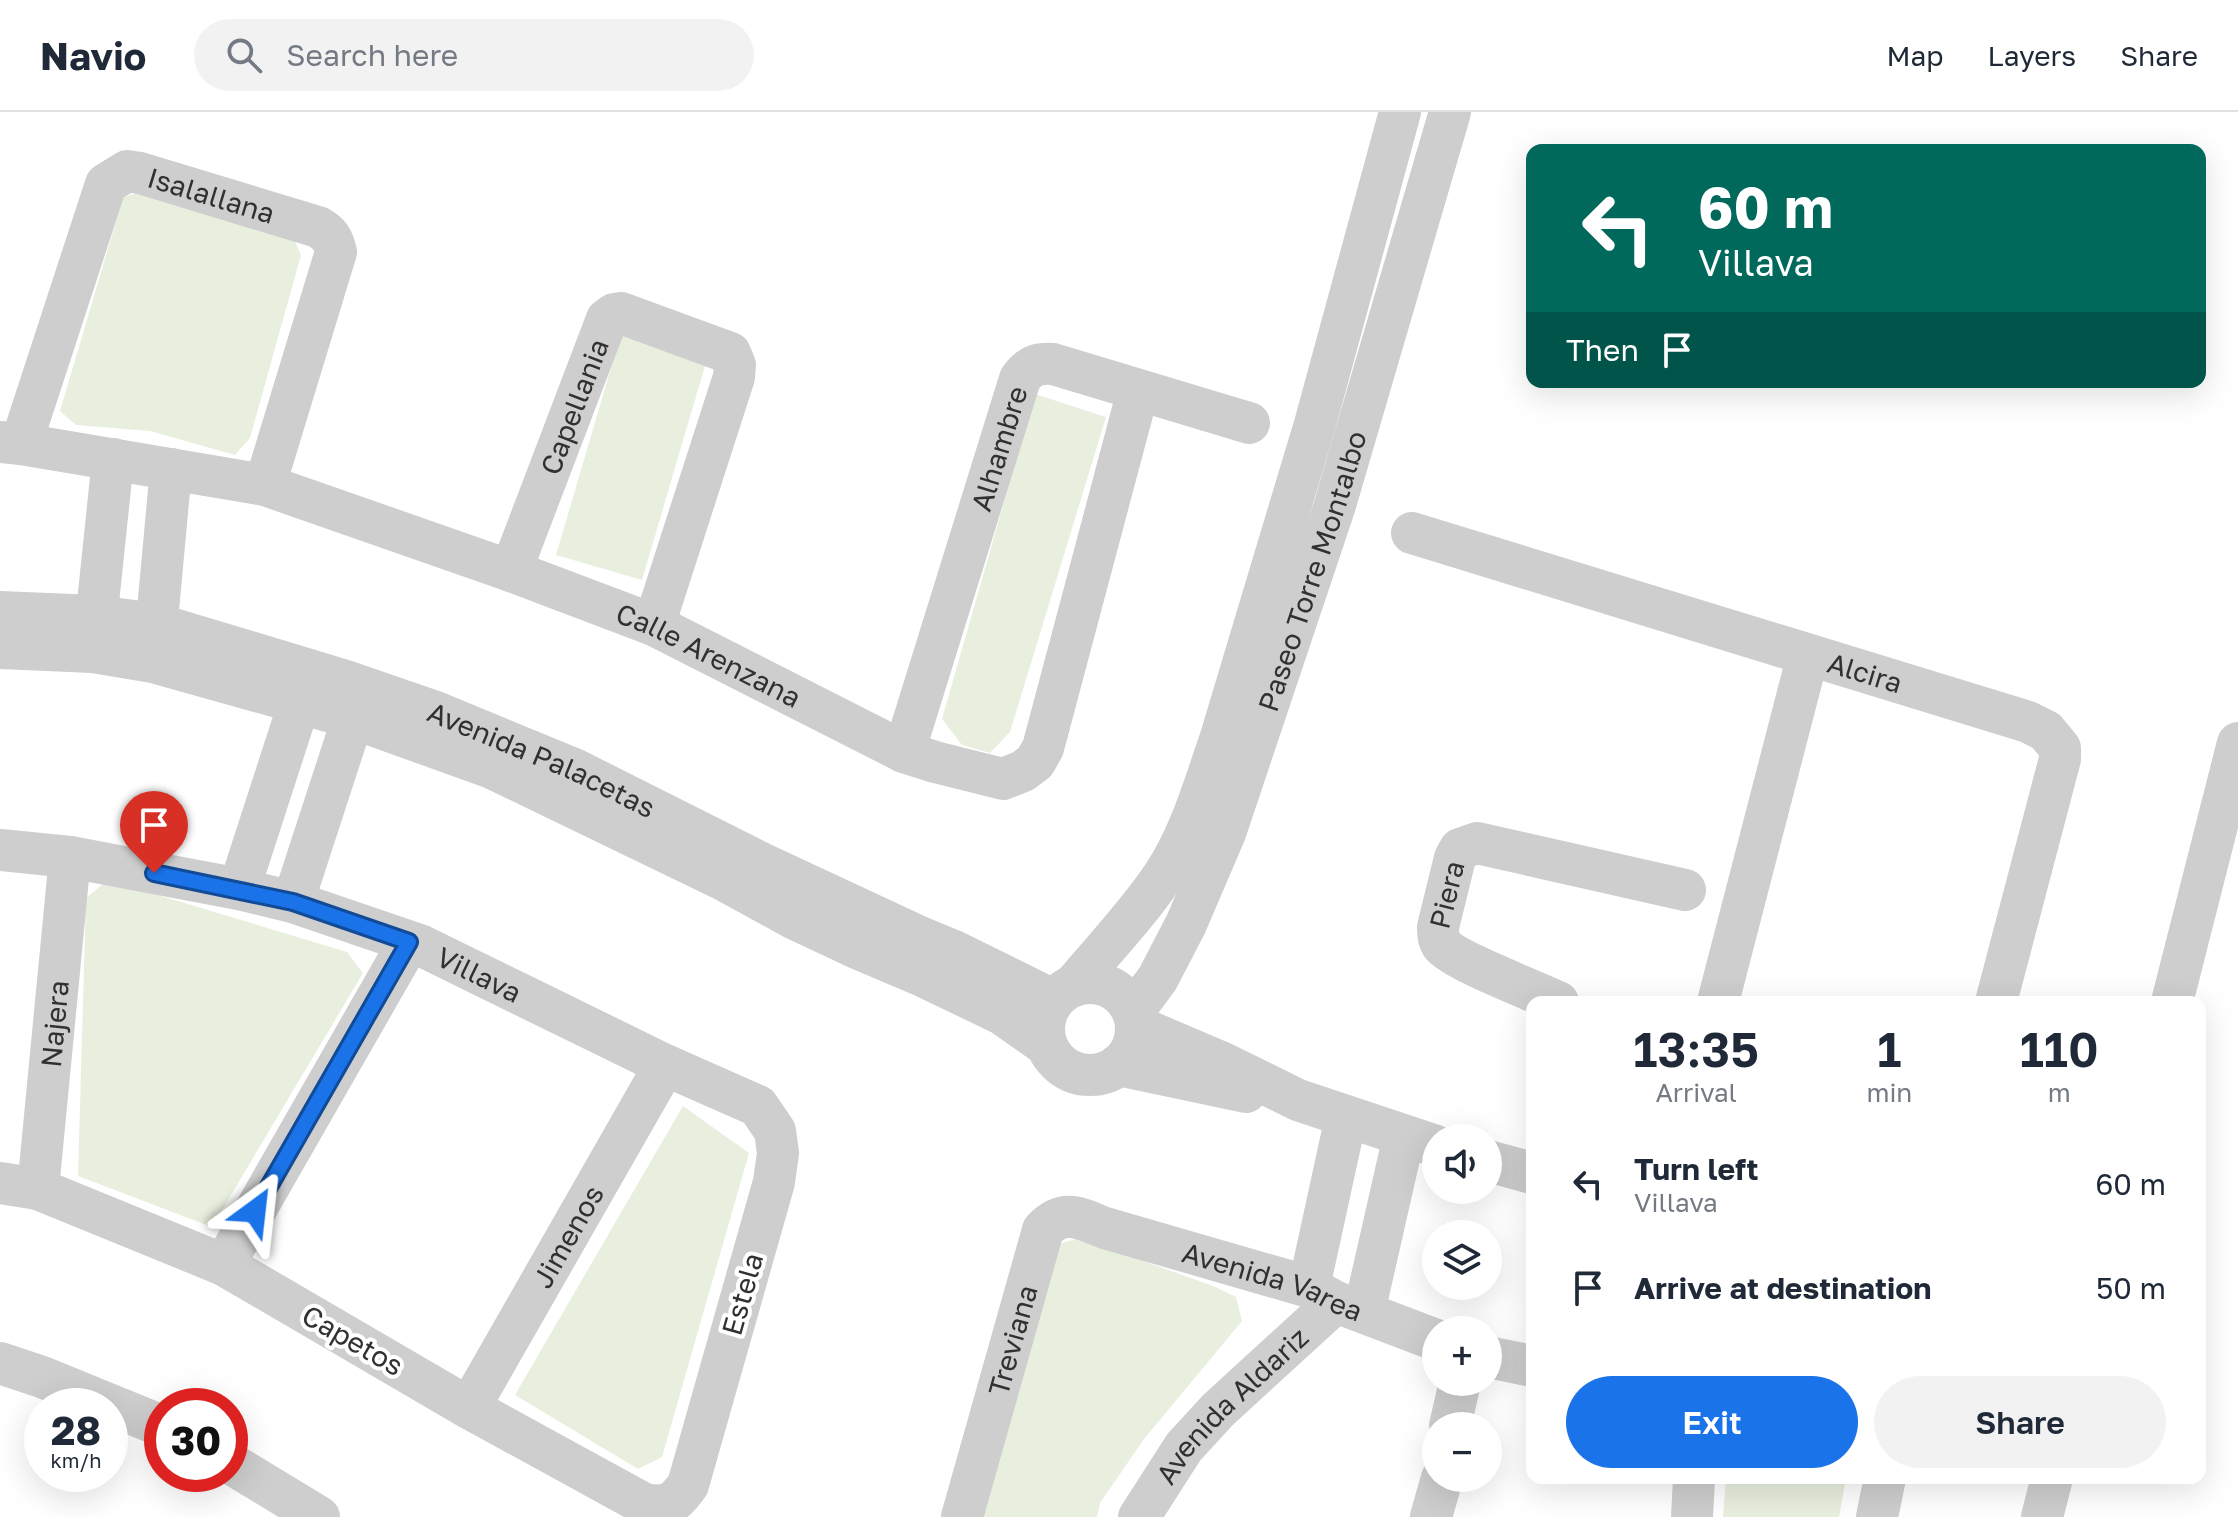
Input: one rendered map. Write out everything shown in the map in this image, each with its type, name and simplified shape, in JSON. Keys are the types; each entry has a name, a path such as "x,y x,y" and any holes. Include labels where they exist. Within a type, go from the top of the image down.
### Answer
{"street":[{"name":"Paseo Torre Montalbo","path":"1063,993 1164,876 1203,791 1310,439 1400,112"},
{"name":"Paseo Torre Montalbo","path":"1134,1019 1186,924 1225,833 1335,505 1450,112"},
{"name":"Isalallana","path":"10,443 106,184 127,171 140,173 318,227 330,234 333,240 336,252 333,263 265,485"},
{"name":"Capellania","path":"511,571 607,319 621,313 730,353 735,365 734,377 654,625"},
{"name":"Alhambre","path":"904,752 1020,379 1027,368 1041,363 1053,364 1249,423"},
{"name":"Calle Arenzana","path":"10,443 265,485 654,625 904,752 1003,779 1035,762 1043,748 1138,391"},
{"path":"95,634 113,459"},
{"path":"155,643 171,469"},
{"name":"Alcira","path":"1412,533 2028,722 2046,731 2060,748 2060,759 1998,996"},
{"name":"Avenida Palacetas","path":"0,612 95,634 346,681 433,711 576,770 761,863 922,938 1063,993"},
{"name":"Avenida Palacetas","path":"0,648 95,634"},
{"name":"Avenida Palacetas","path":"155,643 299,704 353,718 492,768 724,880 795,919 1002,1014 1046,1045"},
{"path":"1720,996 1808,655"},
{"path":"239,889 299,704"},
{"path":"293,902 353,718"},
{"path":"2174,996 2238,743"},
{"name":"Piera","path":"1545,996 1462,959 1443,947 1438,937 1438,927 1460,849 1477,843 1685,890"},
{"name":"Villava","path":"0,850 70,857 293,902 422,946 665,1065 758,1106"},
{"name":"Najera","path":"19,1186 70,857"},
{"path":"224,1265 409,942"},
{"path":"1096,983 1119,993 1128,1003 1134,1019 1133,1045 1129,1054 1107,1072 1083,1075 1060,1065 1046,1045 1044,1022 1063,993 1096,983"},
{"path":"1134,1019 1298,1100 1420,1141 1336,1300"},
{"name":"Jimenos","path":"469,1408 665,1065"},
{"path":"1118,1065 1218,1087 1298,1100"},
{"name":"Estela","path":"688,1485 774,1182 778,1153 775,1131 758,1106"},
{"path":"1336,1300 1346,1117"},
{"name":"Capetos","path":"19,1186 224,1265 469,1408 644,1504 664,1507 678,1498 688,1485"},
{"name":"Treviana","path":"962,1517 1043,1230 1054,1219 1067,1216 1105,1228"},
{"name":"Avenida Varea","path":"1105,1228 1336,1300 1422,1334"},
{"name":"Avenida Aldariz","path":"1139,1517 1184,1447 1218,1410 1336,1300"},
{"path":"1502,1360 1526,1365"},
{"path":"0,1363 144,1419"},
{"path":"248,1474 319,1517"},
{"path":"1692,1517 1694,1484"},
{"path":"1877,1517 1884,1484"},
{"path":"2042,1517 2050,1484"},
{"path":"1431,1517 1438,1492"}],"green space":[{"path":"138,192 293,237 301,255 250,438 235,455 150,431 76,425 60,411 123,198"},
{"path":"621,334 707,359 642,580 556,555"},
{"path":"1035,394 1106,417 1010,732 990,753 962,745 942,719"},
{"path":"108,880 347,952 363,973 212,1227 78,1176 86,898"},
{"path":"683,1106 749,1153 662,1457 638,1469 515,1395"},
{"path":"1079,1238 1236,1297 1242,1321 1144,1439 1100,1503 1097,1517 977,1517 1053,1246"},
{"path":"1726,1484 1845,1484 1839,1517 1723,1517"}],"route":[{"path":"154,873 293,902 409,942 255,1211"}]}
